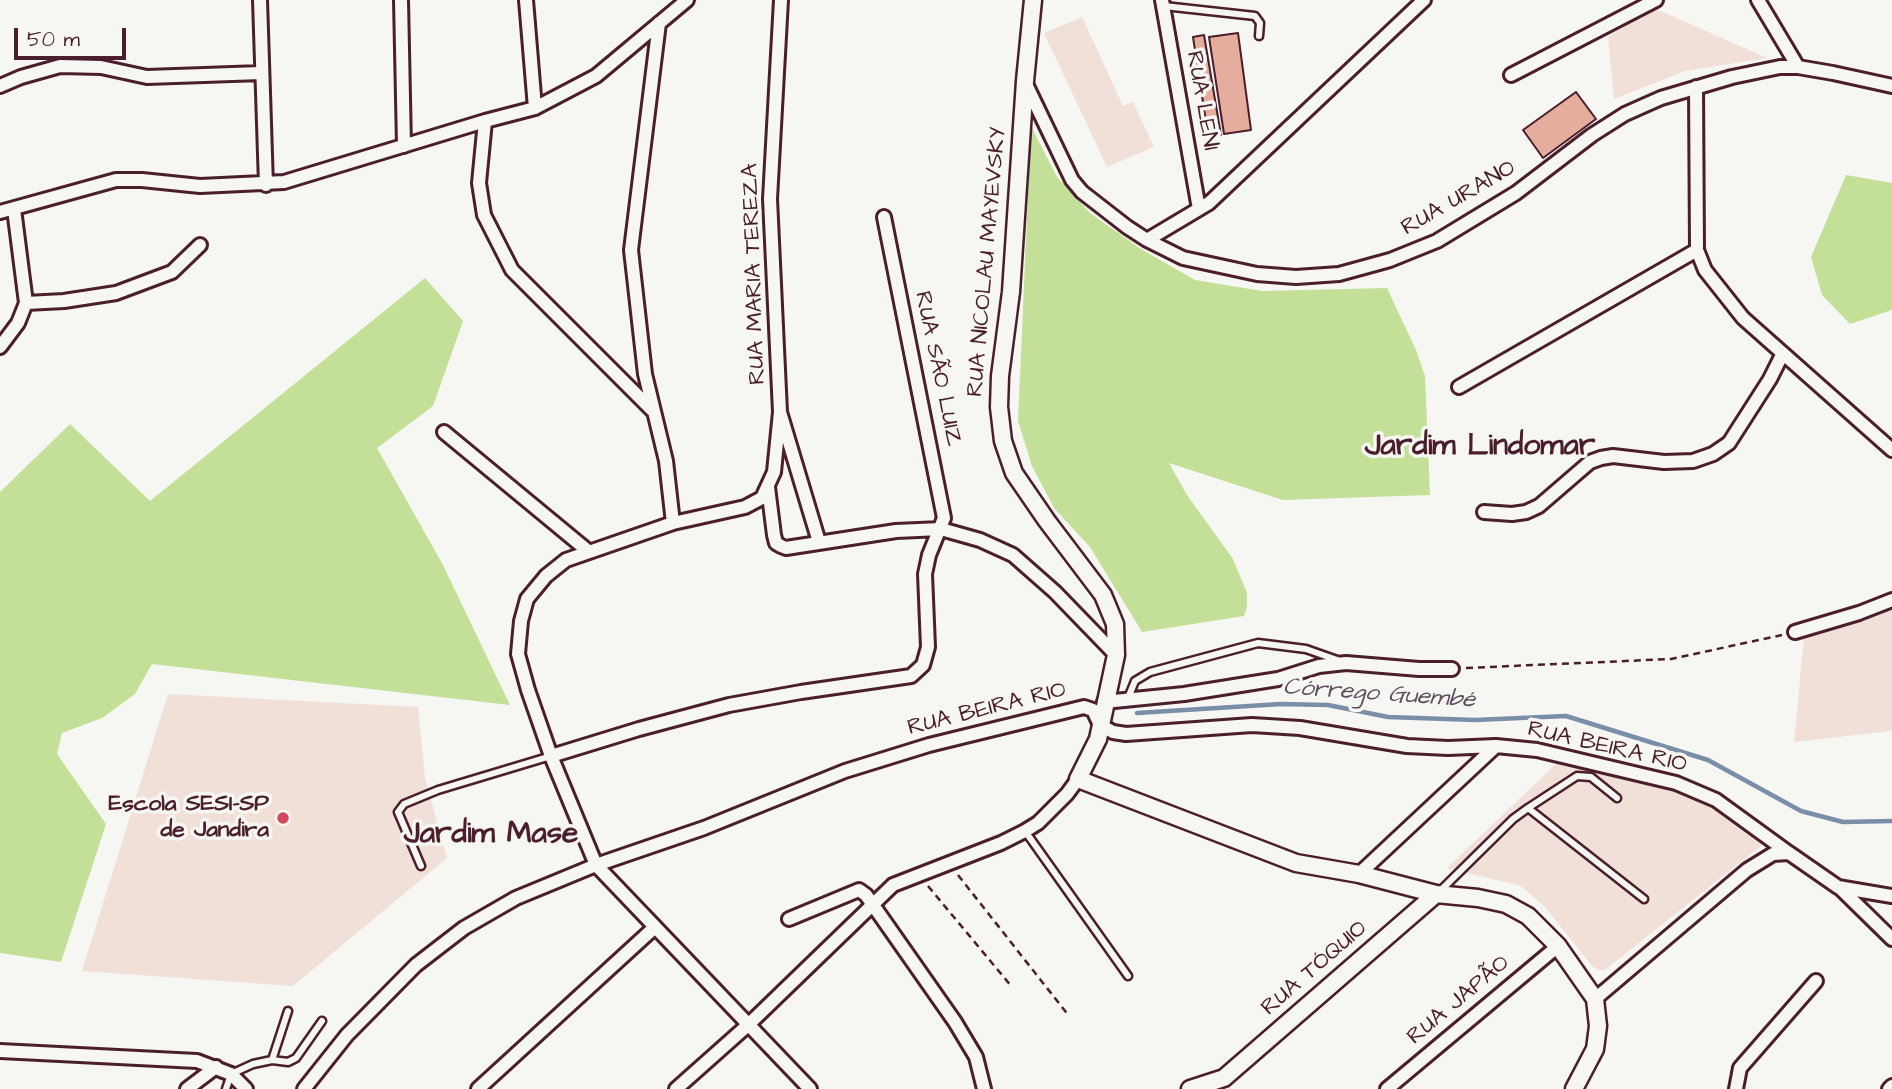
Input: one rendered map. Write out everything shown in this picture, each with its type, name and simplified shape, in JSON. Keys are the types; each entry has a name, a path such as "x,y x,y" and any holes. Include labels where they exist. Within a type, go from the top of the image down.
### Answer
{"street":[{"path":"260,0 266,185"},
{"path":"401,0 404,146"},
{"path":"526,0 535,108"},
{"name":"RUA MARIA TEREZA","path":"781,0 770,199 780,412 819,542"},
{"name":"RUA NICOLAU MAYEVSKY","path":"1033,0 1011,292 1000,376 999,407 1003,441 1014,472 1046,521 1103,595 1115,624 1116,654 1098,739 1078,779"},
{"path":"1147,240 1199,209 1226,187 1424,0"},
{"path":"1511,75 1656,0"},
{"path":"1758,0 1798,66"},
{"path":"0,212 116,180 200,186 284,183 535,108 596,76 680,3"},
{"name":"RUA LENI","path":"1162,3 1199,209"},
{"path":"659,23 631,250 645,374 666,461 673,523"},
{"path":"0,86 61,66 101,67 147,77 261,73"},
{"name":"RUA URANO","path":"1025,81 1072,180 1082,192 1147,240 1183,258 1257,274 1296,277 1339,274 1390,260 1437,241 1496,207 1592,135 1625,114 1661,98 1761,69 1798,66 1892,86"},
{"path":"1696,87 1697,250 1705,270 1743,318 1892,450"},
{"path":"485,121 479,183 482,204 484,215 512,270 653,410"},
{"path":"0,347 18,323 26,303 14,209"},
{"name":"RUA SÃO LUIZ","path":"884,217 943,503 944,518 941,529"},
{"path":"26,303 64,302 127,289 172,272 200,245"},
{"path":"1459,387 1697,250"},
{"path":"1484,512 1512,514 1539,506 1590,462 1601,458 1613,456 1664,463 1693,461 1713,454 1729,443 1770,379 1782,355"},
{"path":"780,412 774,472 762,498 746,507 673,523 566,560 546,576 527,598 521,621 518,654 551,756 596,865 810,1089"},
{"path":"444,432 588,551"},
{"path":"768,487 776,543 786,548 896,531 941,529 980,540 1013,555 1055,592 1116,654"},
{"path":"551,756 729,705 911,676 923,665 928,647 925,574 929,555 941,529"},
{"path":"1795,632 1860,614 1892,600"},
{"path":"1104,702 1184,694 1278,679 1318,666 1346,663 1451,669"},
{"name":"RUA BEIRA RIO","path":"596,865 704,828 845,771 929,745 1084,707 1093,710 1100,726 1126,734 1252,725 1300,728 1408,746 1496,746 1537,750 1676,783 1716,800 1765,834 1838,887 1892,939"},
{"path":"1359,874 1496,746"},
{"path":"676,1089 748,1025 893,885 950,864 1025,831 1057,803 1078,779 1296,863 1359,874 1436,894 1506,904 1528,916 1558,946 1595,999 1598,1026 1595,1049 1574,1089"},
{"path":"1595,999 1747,870 1773,854 1789,853"},
{"path":"304,1089 347,1035 416,965 454,936 516,898 596,865"},
{"path":"1838,887 1892,895"},
{"path":"789,919 859,890 866,895 955,1022 976,1057 984,1089"},
{"name":"RUA TÓQUIO","path":"1218,1083 1436,894"},
{"path":"478,1089 655,927"},
{"name":"RUA JAPÃO","path":"1387,1089 1558,946"},
{"path":"1736,1089 1740,1068 1816,981"},
{"path":"0,1051 197,1061 231,1074 246,1089"},
{"path":"187,1089 216,1068"},
{"path":"1190,1089 1218,1083"}],"lane":[{"path":"1162,3 1255,16 1260,23 1259,36"},
{"path":"1128,698 1136,681 1150,672 1258,643 1306,649 1346,663"},
{"path":"421,866 398,812 404,804 438,790 551,756"},
{"path":"1436,894 1513,819 1577,776 1591,777 1618,798"},
{"path":"1528,808 1644,899"},
{"path":"1025,831 1128,976"},
{"path":"272,1060 288,1011"},
{"path":"226,1089 231,1074 253,1064 272,1060 288,1062 296,1058 322,1021"}],"path":[{"path":"1451,669 1671,659 1795,632"},
{"path":"950,864 1069,1016"},
{"path":"920,875 1012,987"}],"shaded area":[{"path":"1654,8 1767,58 1685,71 1614,99 1608,37"},
{"path":"1082,17 1123,106 1133,102 1154,147 1107,167 1044,33"},
{"path":"1892,607 1892,731 1794,742 1804,637"},
{"name":"Escola SESI-SP de Jandira","path":"168,694 418,707 425,778 447,858 293,986 82,971"},
{"path":"1558,762 1676,789 1724,813 1762,845 1605,970 1598,970 1545,907 1521,886 1447,868"}],"green space":[{"path":"1031,126 1057,177 1090,213 1141,249 1195,280 1262,291 1387,288 1425,376 1430,495 1283,500 1169,463 1187,495 1233,559 1247,593 1247,607 1244,616 1142,632 1090,547 1054,508 1032,466 1018,421"},
{"path":"1846,175 1892,183 1892,310 1850,324 1822,295 1811,257"},
{"path":"425,278 463,321 433,406 377,448 443,565 510,705 152,664 135,694 102,718 62,733 57,754 106,824 61,962 0,953 0,492 70,424 150,501"}],"building":[{"path":"1238,33 1251,130 1224,134 1209,37"},
{"path":"1204,35 1221,135 1208,135 1193,37"},
{"path":"1576,92 1596,119 1543,158 1523,130"}],"waterway":[{"name":"Córrego Guembé","path":"1137,713 1281,704 1328,705 1388,717 1475,720 1566,716 1708,760 1801,811 1843,822 1892,821"}],"place":[{"name":"Escola SESI-SP de Jandira","path":"283,818"}],"district":[{"name":"Jardim Lindomar","path":"1480,448"},
{"name":"Jardim Mase","path":"491,836"}]}
